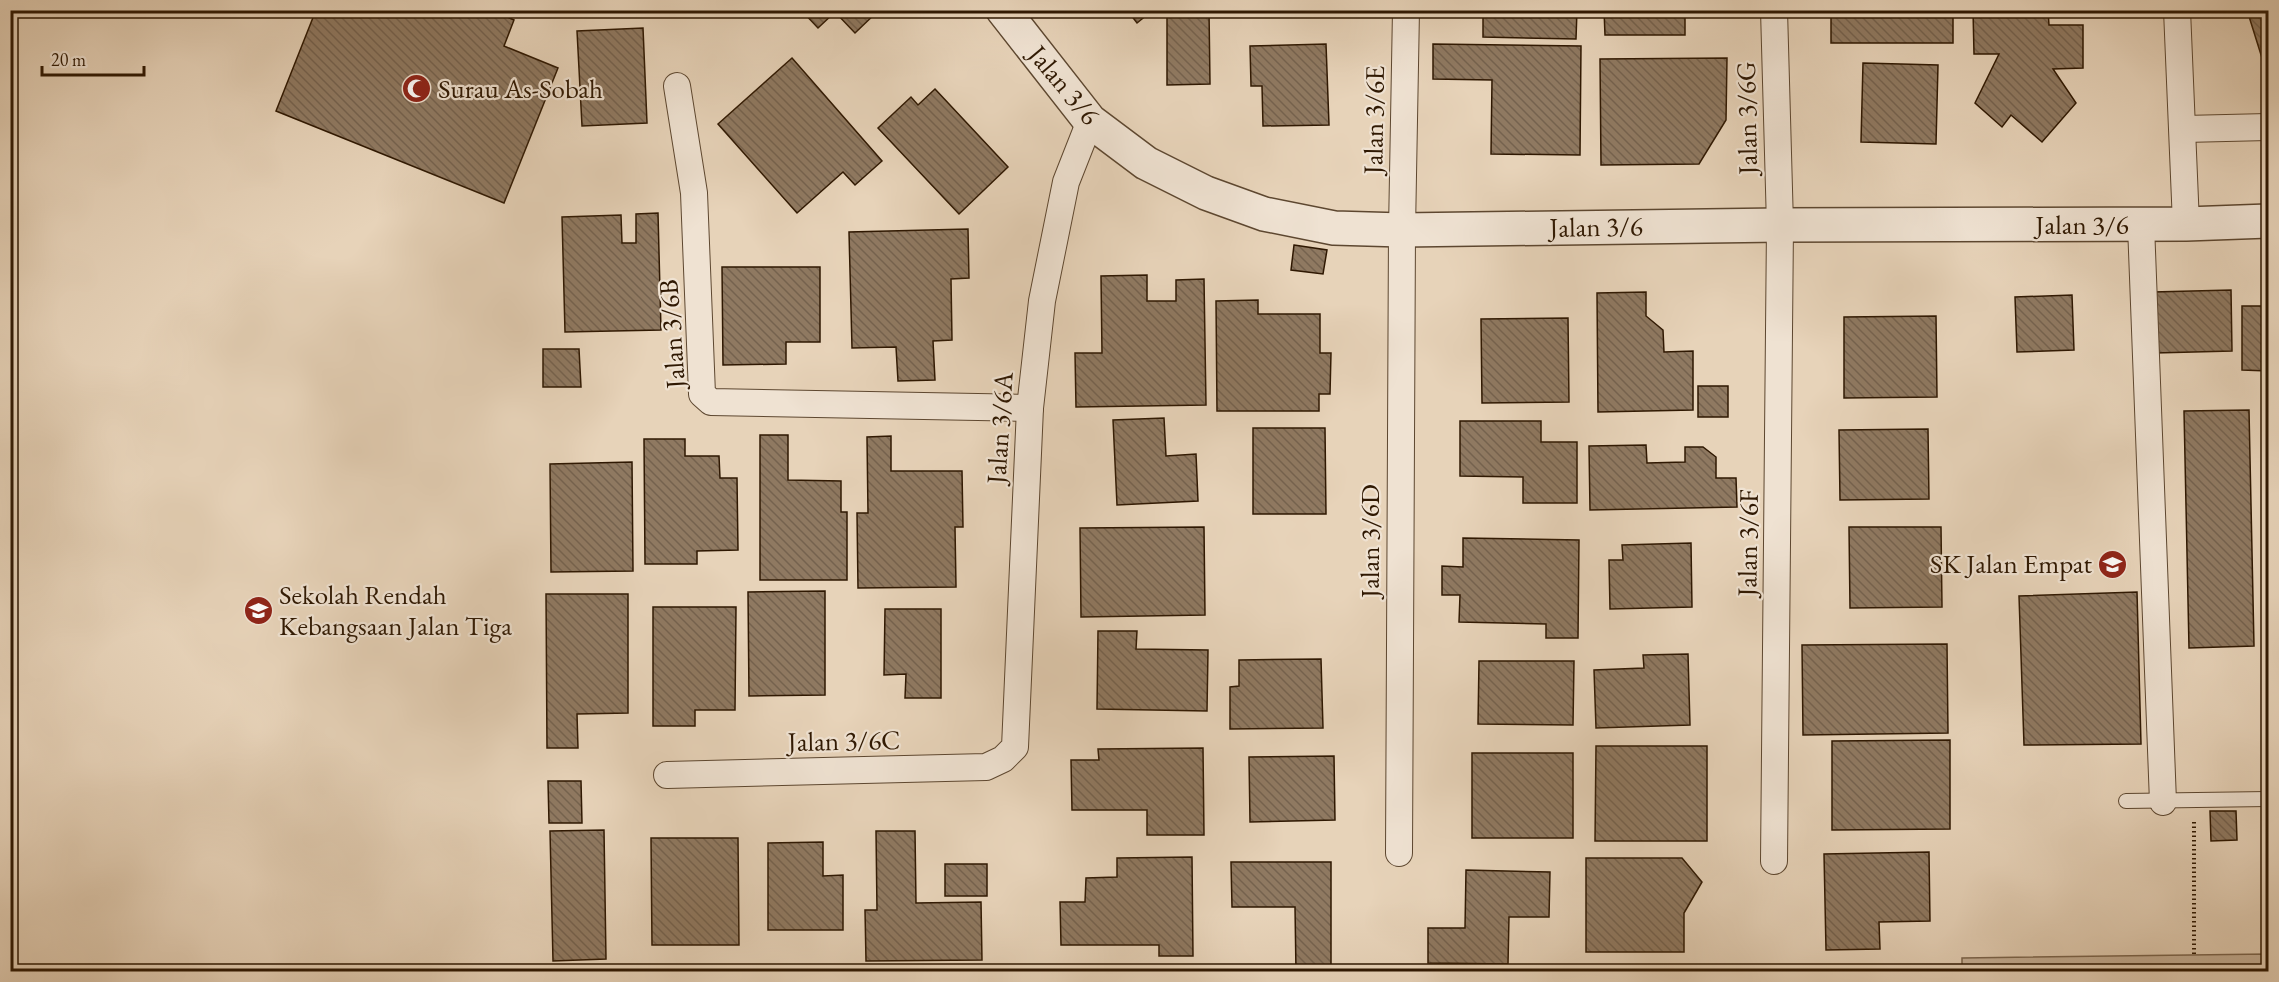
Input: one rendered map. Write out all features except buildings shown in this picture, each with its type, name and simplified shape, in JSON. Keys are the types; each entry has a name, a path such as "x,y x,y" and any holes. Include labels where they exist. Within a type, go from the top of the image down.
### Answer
{"street":[{"name":"Jalan 3/6","path":"1003,10 1090,121 1146,163 1206,193 1264,214 1334,228 1402,230 1780,225 2186,225 2268,221"},
{"name":"Jalan 3/6E","path":"1402,230 1406,10"},
{"name":"Jalan 3/6G","path":"1774,10 1780,225"},
{"path":"2176,10 2184,129 2186,225"},
{"name":"Jalan 3/6B","path":"677,86 694,192 702,394 705,400 711,402 1030,408"},
{"name":"Jalan 3/6A","path":"1015,747 1030,408 1042,301 1066,182 1090,121"},
{"path":"2184,129 2268,127"},
{"name":"Jalan 3/6F","path":"1774,861 1780,225"},
{"path":"2141,225 2163,801"},
{"name":"Jalan 3/6D","path":"1399,853 1402,230"},
{"name":"Jalan 3/6C","path":"667,775 986,767 1003,759 1015,747"}],"lane":[{"path":"2126,801 2268,799"}],"path":[{"path":"2194,800 2194,955"}],"shaded area":[{"path":"2268,954 2268,971 1962,971 1962,958"}],"place":[{"name":"Surau As-Sobah","path":"417,89"},
{"name":"SK Jalan Empat","path":"2113,564"},
{"name":"Sekolah Rendah Kebangsaan Jalan Tiga","path":"258,611"}]}
